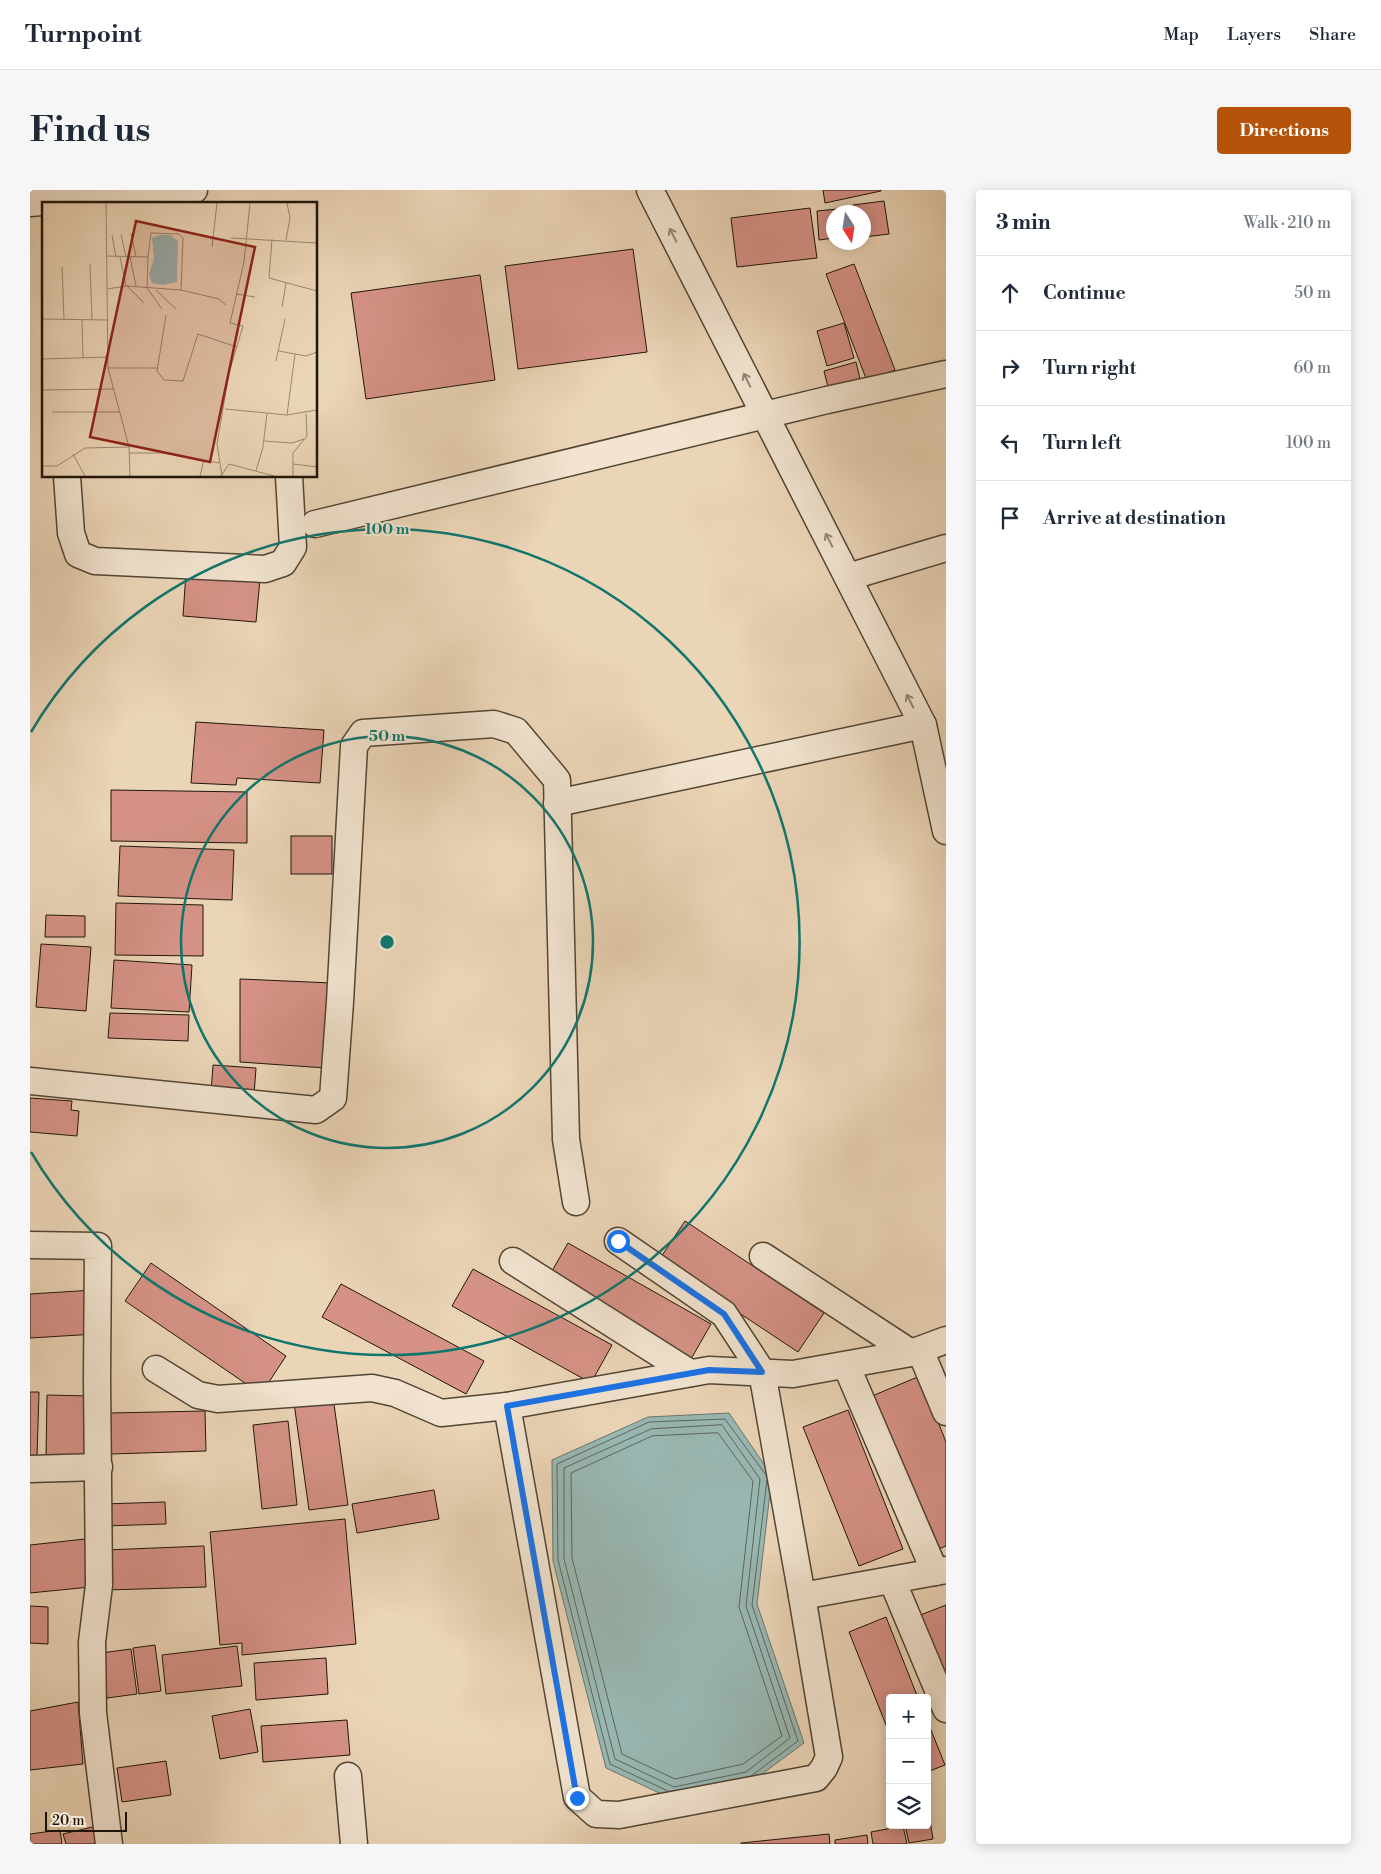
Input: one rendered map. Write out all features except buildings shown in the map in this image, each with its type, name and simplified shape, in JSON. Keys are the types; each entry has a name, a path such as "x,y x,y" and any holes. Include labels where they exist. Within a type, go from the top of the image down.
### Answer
{"street":[{"path":"55,200 194,190"},
{"path":"650,190 923,725 943,801 946,831"},
{"path":"315,524 765,415 946,374"},
{"path":"67,478 70,533 78,554 95,561 265,569 283,563 293,547 289,478"},
{"path":"848,577 946,548"},
{"path":"30,1082 316,1110 333,1098 354,746 363,732 494,724 516,731 557,780 566,1139 576,1202"},
{"path":"557,803 923,725"},
{"path":"507,1406 577,1798 596,1814 619,1815 816,1778 824,1768 828,1757 802,1596 762,1372 724,1314 618,1241"},
{"path":"30,1245 98,1246 96,1380 99,1467 99,1585 92,1642 93,1712 109,1844"},
{"path":"763,1256 916,1352 946,1412"},
{"path":"514,1261 690,1373"},
{"path":"156,1369 198,1395 218,1399 372,1388 395,1393 441,1413 507,1406 709,1370 793,1374 916,1352 946,1340"},
{"path":"802,1596 941,1571 846,1365"},
{"path":"30,1469 99,1467"},
{"path":"892,1580 946,1709"},
{"path":"348,1776 354,1844"}],"water":[{"path":"729,1413 772,1476 757,1604 804,1743 751,1782 672,1799 606,1768 553,1561 552,1460 648,1417"}],"route":[{"path":"577,1798 507,1406 709,1370 762,1372 730,1320 724,1314 618,1241"}]}
